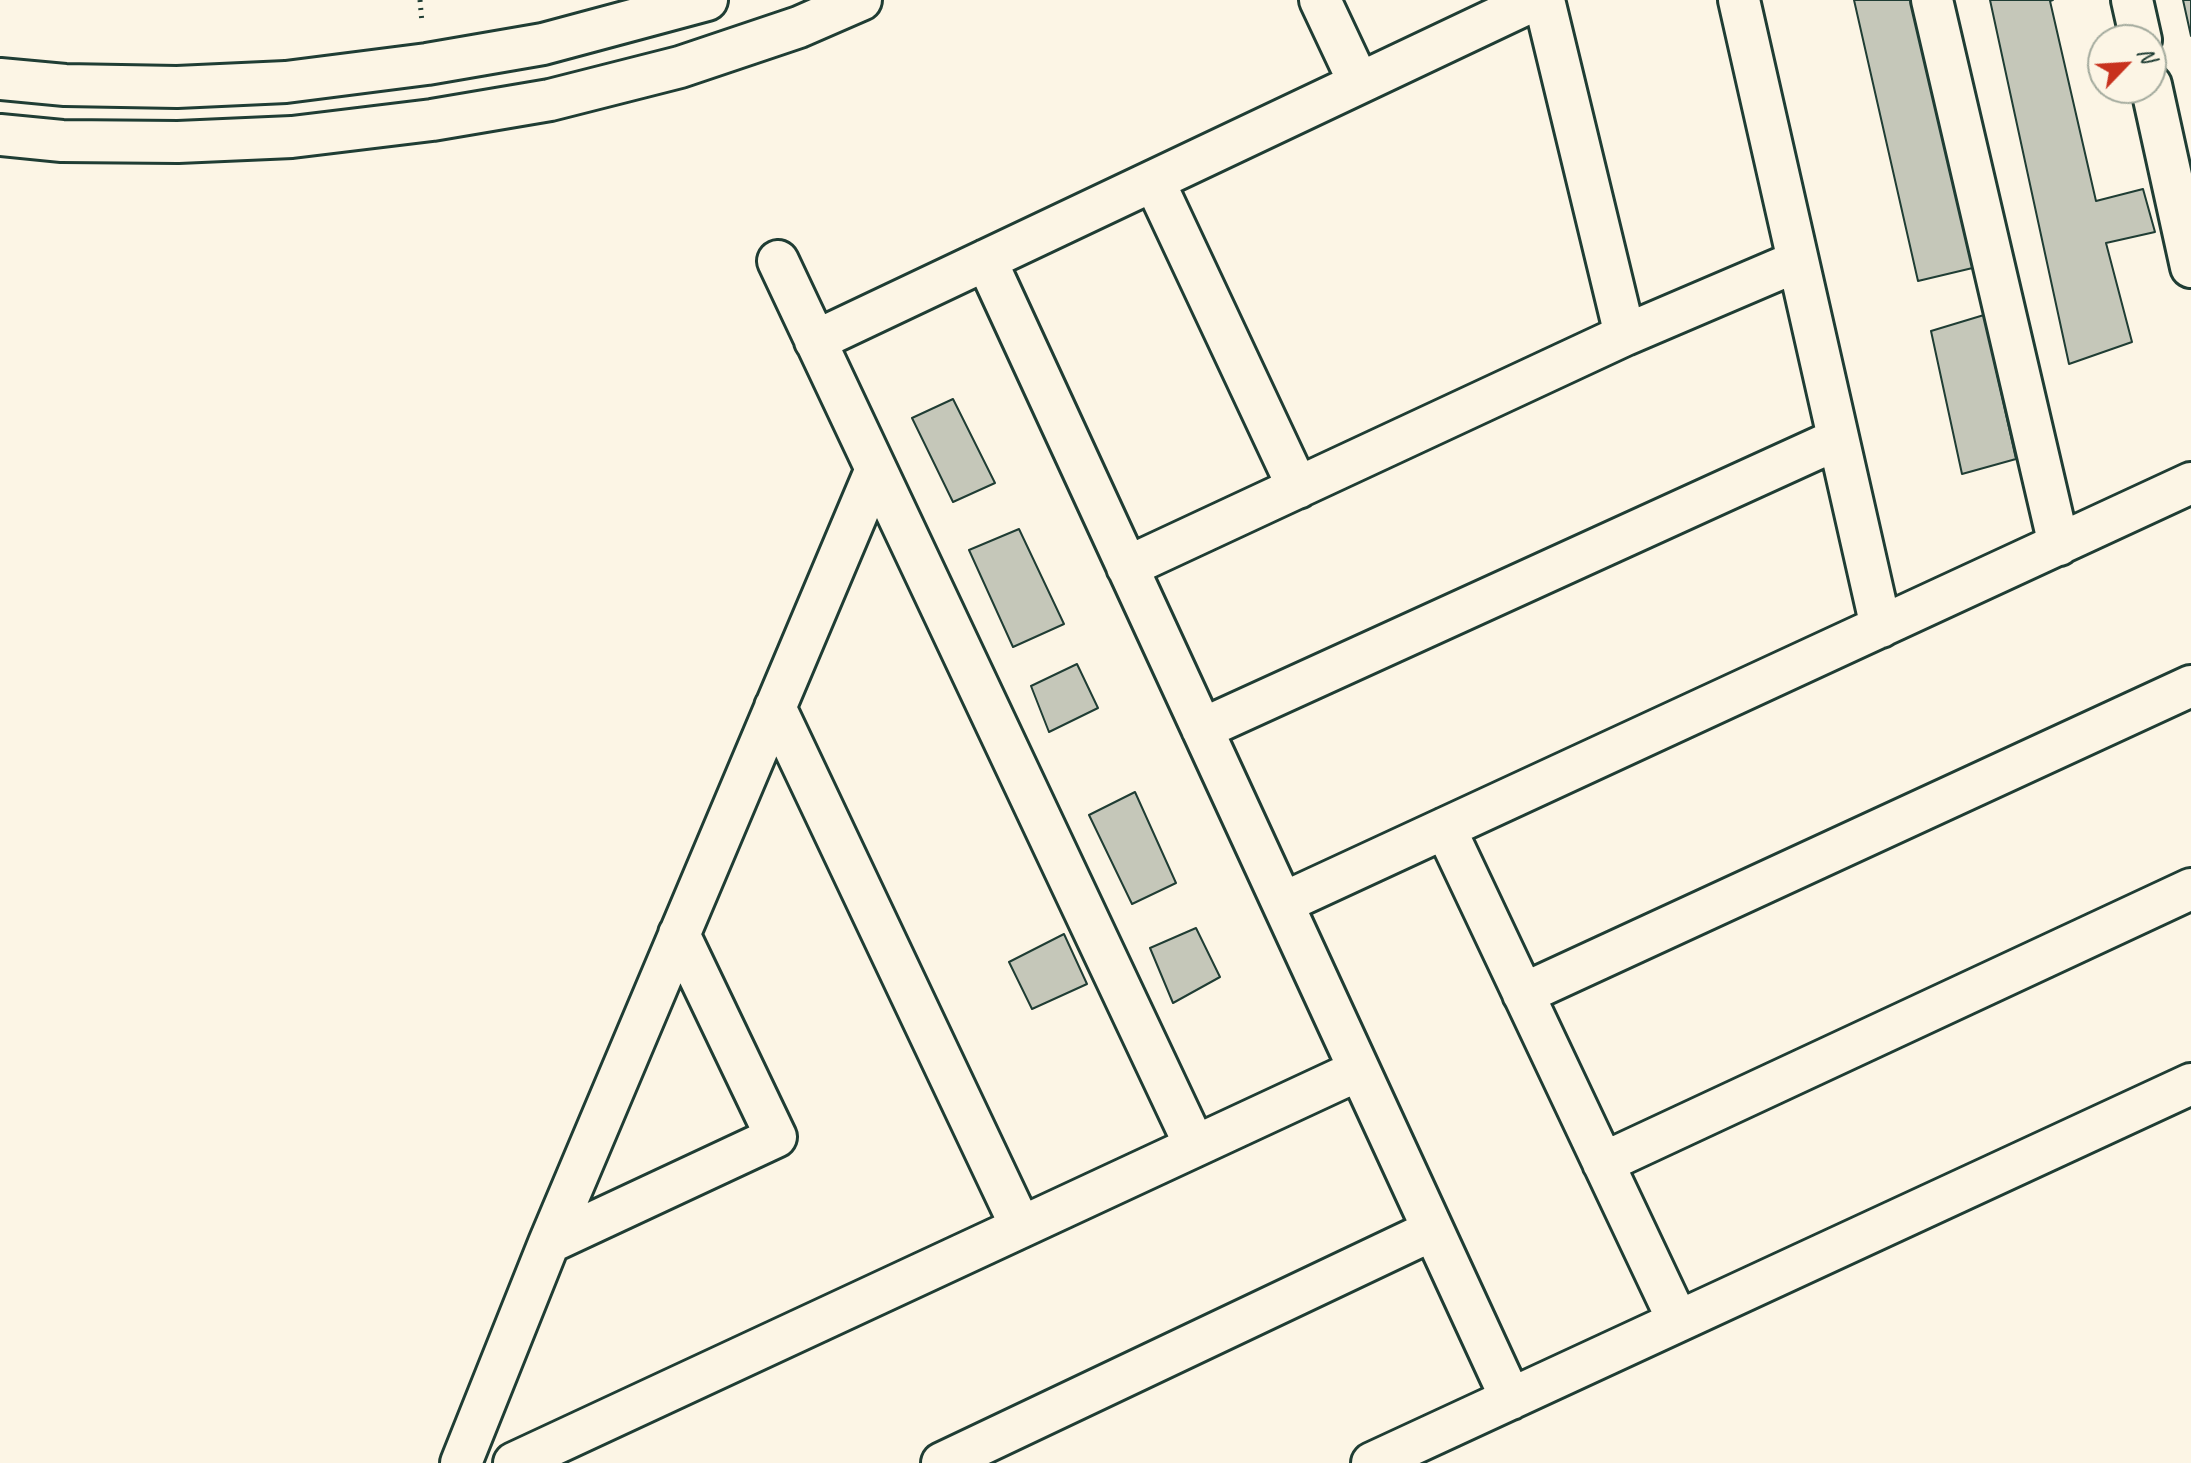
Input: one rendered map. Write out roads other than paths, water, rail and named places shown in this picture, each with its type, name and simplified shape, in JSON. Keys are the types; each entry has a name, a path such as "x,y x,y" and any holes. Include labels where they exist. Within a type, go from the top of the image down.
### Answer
{"street":[{"path":"0,79 65,85 177,87 286,82 427,64 543,44 707,0"},
{"path":"0,135 62,141 178,142 292,137 432,120 550,100 680,67 799,27 861,0"},
{"path":"1320,0 1359,83"},
{"path":"815,341 1535,0"},
{"path":"1544,0 1625,335"},
{"path":"1739,0 1881,627"},
{"path":"1932,0 2059,545"},
{"path":"2132,0 2137,24"},
{"path":"427,64 432,120"},
{"path":"2155,104 2191,267"},
{"path":"1154,181 1298,488"},
{"path":"986,260 1511,1399"},
{"path":"778,261 1195,1146"},
{"path":"1127,567 1625,335 1798,261"},
{"path":"1202,729 1838,439"},
{"path":"461,1463 549,1243 876,469"},
{"path":"1283,903 2191,483"},
{"path":"1523,994 2191,686"},
{"path":"775,707 1021,1227"},
{"path":"1445,828 1678,1321"},
{"path":"1603,1163 2191,889"},
{"path":"549,1243 776,1137 679,934"},
{"path":"514,1463 1359,1070"},
{"path":"1372,1463 2191,1084"},
{"path":"942,1463 1433,1230"}]}
